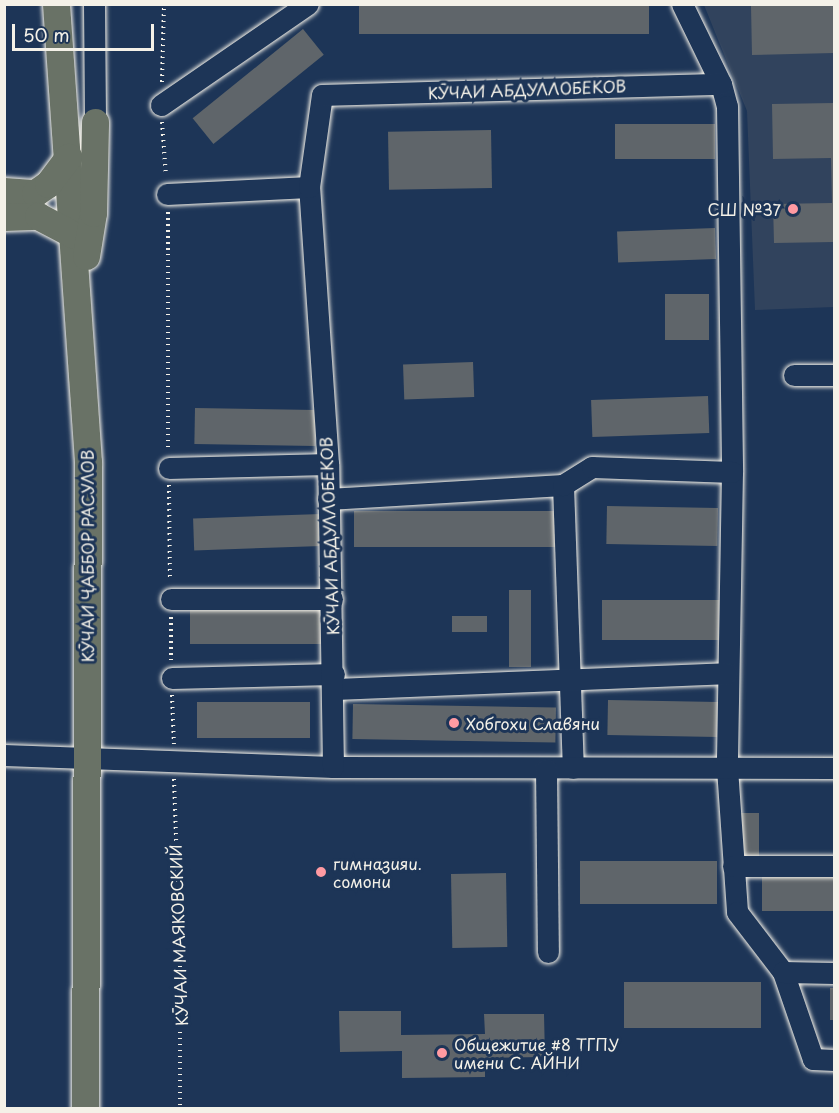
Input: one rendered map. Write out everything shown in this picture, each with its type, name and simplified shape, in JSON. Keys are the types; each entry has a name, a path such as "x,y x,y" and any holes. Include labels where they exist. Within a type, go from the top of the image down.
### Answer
{"main road":[{"name":"КӮЧАИ ҶАББОР РАСУЛОВ","path":"56,4 79,305 88,462 85,1108"},
{"path":"79,305 93,213 95,122"},
{"path":"4,191 35,193 48,184 68,157"},
{"path":"4,217 38,216 74,235"}],"street":[{"path":"94,4 95,122"},
{"path":"161,105 308,4"},
{"path":"682,4 721,84 727,106 732,472 727,768 737,912 783,972 813,1059 834,1060"},
{"name":"КӮЧАИ АБДУЛЛОБЕКОВ","path":"333,767 328,464 309,187 322,95 721,84"},
{"path":"167,194 309,187"},
{"path":"794,375 834,375"},
{"path":"169,468 328,464"},
{"path":"328,499 563,485 592,467 732,472"},
{"path":"563,485 572,678 573,768"},
{"path":"171,599 332,599"},
{"path":"172,678 333,682 727,673"},
{"path":"4,755 333,767 834,768"},
{"path":"546,769 548,952"},
{"path":"733,866 834,866"},
{"path":"783,972 834,973"}],"path":[{"path":"168,240 174,761"},
{"name":"КӮЧАИ МАЯКОВСКИЙ","path":"174,761 180,1108"}],"shaded area":[{"name":"СШ №37","path":"704,5 834,5 834,307 755,310 747,111"}],"building":[{"path":"359,4 649,4 649,34 359,34"},
{"path":"834,4 834,53 752,55 751,6"},
{"path":"303,29 324,55 213,144 193,118"},
{"path":"834,103 834,242 774,243 773,204 832,203 831,158 773,159 772,104"},
{"path":"615,124 715,124 715,159 615,159"},
{"path":"491,130 492,188 389,190 388,132"},
{"path":"715,228 716,259 618,262 617,231"},
{"path":"665,294 709,294 709,340 665,340"},
{"path":"473,362 474,397 404,399 403,364"},
{"path":"708,396 709,433 592,437 591,400"},
{"path":"195,408 316,410 315,446 194,444"},
{"path":"607,506 718,508 717,546 606,544"},
{"path":"354,511 560,511 560,547 354,547"},
{"path":"321,514 322,546 194,550 193,518"},
{"path":"509,590 531,590 531,667 509,667"},
{"path":"602,600 721,600 721,640 602,640"},
{"path":"190,608 322,608 322,644 190,644"},
{"path":"452,616 487,616 487,632 452,632"},
{"path":"608,700 718,702 717,737 607,735"},
{"path":"197,702 310,702 310,738 197,738"},
{"name":"Хобгохи Славяни","path":"353,704 556,708 555,743 352,739"},
{"path":"739,813 759,813 759,856 739,856"},
{"path":"580,861 717,861 717,904 580,904"},
{"path":"762,872 834,872 834,911 762,911"},
{"path":"506,873 507,947 452,948 451,874"},
{"path":"624,982 761,982 761,1028 624,1028"},
{"path":"830,988 834,988 834,1020 830,1020"},
{"path":"339,1011 401,1011 401,1035 485,1034 484,1014 544,1014 545,1057 485,1058 485,1077 402,1078 402,1051 340,1052"}],"place":[{"name":"СШ №37","path":"793,209"},
{"name":"Хобгохи Славяни","path":"454,723"},
{"name":"гимназияи. сомони","path":"321,872"},
{"name":"Общежитие #8 ТГПУ имени С. АЙНИ","path":"442,1053"}]}
